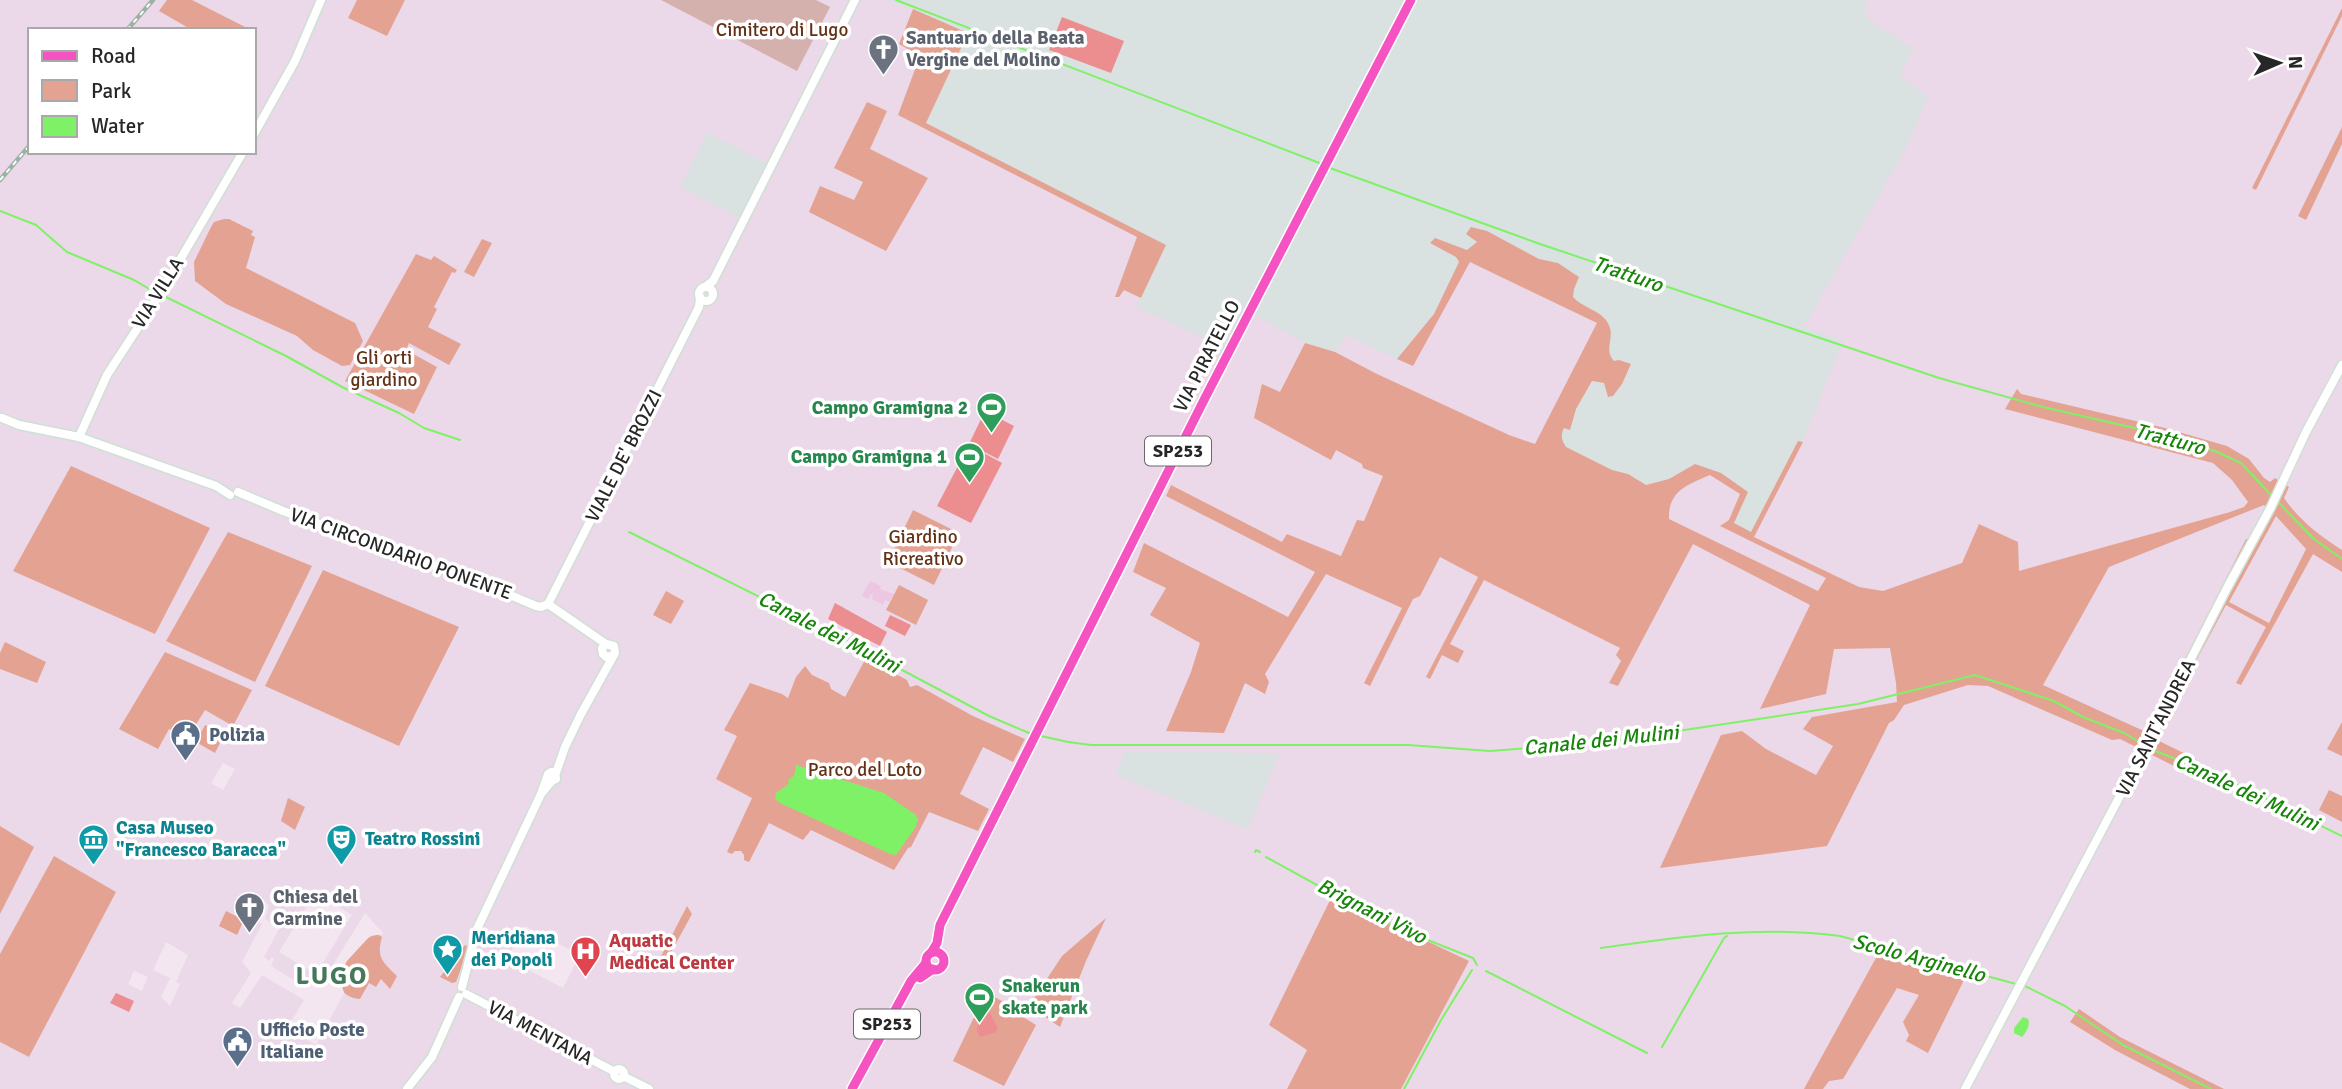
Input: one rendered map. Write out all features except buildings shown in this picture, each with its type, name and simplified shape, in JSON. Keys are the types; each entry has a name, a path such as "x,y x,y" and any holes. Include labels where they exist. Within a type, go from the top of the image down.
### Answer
{"main road":[{"name":"VIA PIRATELLO","path":"930,966 928,957 937,943 943,918 1116,571 1411,0"},
{"name":"VIA PIRATELLO","path":"855,1089 914,984 930,966 942,966 940,934 943,918"},
{"path":"931,953 942,956"}],"street":[{"path":"256,130 295,61 321,0"},
{"name":"VIALE DE' BROZZI","path":"548,604 704,299 700,291 709,289 855,0"},
{"name":"VIA VILLA","path":"79,437 107,375 163,289 242,154"},
{"name":"VIA SANT'ANDREA","path":"1965,1089 2272,507 2306,432 2342,365"},
{"name":"VIA CIRCONDARIO PONENTE","path":"1,416 19,425 79,437 541,607 548,604"},
{"path":"407,1089 432,1058 462,993 477,929 604,670 606,651 591,635 548,604"},
{"name":"VIA MENTANA","path":"462,993 615,1072 616,1078 623,1076 649,1089"}],"shaded area":[{"path":"885,0 1867,0 1865,18 1914,48 1900,76 1928,96 1906,148 1804,327 1843,340 1803,442 1798,441 1752,533 1734,523 1747,492 1695,464 1669,479 1646,485 1628,474 1612,470 1566,447 1562,440 1562,431 1564,428 1570,429 1576,409 1593,381 1604,383 1608,397 1612,396 1627,373 1610,358 1604,317 1579,304 1573,297 1574,289 1549,260 1539,259 1487,231 1467,250 1435,239 1444,252 1456,257 1459,262 1434,314 1397,359 1346,335 1335,352 1305,343 1253,314 1225,365 1217,360 1222,346 1136,307 1165,245 926,123 968,33"},
{"path":"1062,17 1124,41 1111,73 1049,50"},
{"path":"707,132 767,163 740,218 681,187"},
{"name":"Campo Gramigna 2","path":"985,411 1014,426 998,459 969,444"},
{"name":"Campo Gramigna 1","path":"969,445 1002,463 971,523 937,506"},
{"path":"870,581 881,586 880,589 894,594 889,602 885,600 883,605 872,599 871,594 868,599 862,596"},
{"path":"835,603 887,632 880,646 828,619"},
{"path":"890,615 911,625 905,636 885,626"},
{"path":"1125,751 1279,754 1248,829 1115,775"},
{"path":"223,763 235,769 223,790 211,783"},
{"path":"315,893 352,915 316,974 279,952"},
{"path":"263,899 269,906 265,919 280,927 264,957 269,961 272,957 274,959 271,966 305,987 308,983 315,987 320,980 323,981 365,913 384,934 370,936 346,962 340,979 344,993 316,1045 288,1029 285,1031 304,1000 262,975 240,1008 232,1003 251,973 242,962 262,924 253,919"},
{"path":"525,926 580,955 563,988 507,959"},
{"path":"166,942 188,955 176,982 180,984 170,1006 161,997 170,978 153,970"},
{"path":"134,971 148,977 142,991 128,984"},
{"path":"116,993 134,1001 129,1012 110,1003"},
{"path":"984,1009 989,1011 998,1029 980,1037 976,1030"}],"green space":[{"path":"167,0 192,0 247,28 189,28 159,11"},
{"path":"357,0 405,0 387,36 348,18"},
{"name":"Cimitero di Lugo","path":"661,0 816,0 830,7 797,71"},
{"path":"2342,8 2342,16 2256,190 2252,188"},
{"path":"913,9 968,33 926,123 1166,245 1141,298 1124,290 1119,297 1115,297 1137,237 898,115 920,56 899,44"},
{"path":"867,102 887,111 870,149 928,178 886,251 809,212 820,186 854,200 863,182 834,168"},
{"path":"2342,127 2342,144 2306,220 2298,216"},
{"path":"224,219 253,231 251,235 255,237 246,268 355,323 363,341 350,365 342,366 313,350 297,336 226,304 195,281 194,262 214,222"},
{"path":"1471,227 1487,231 1539,259 1558,263 1579,277 1573,297 1606,320 1611,331 1609,351 1614,361 1631,364 1613,396 1608,397 1604,383 1592,381 1576,409 1570,430 1564,428 1562,438 1566,447 1612,470 1628,474 1646,485 1669,479 1695,464 1721,473 1748,492 1734,523 1751,532 1798,441 1803,442 1754,537 1859,587 1883,591 1962,563 1979,524 2018,542 2019,571 2230,512 2244,507 2248,502 2232,480 2213,463 2005,409 2017,389 2021,394 2165,428 2227,446 2249,459 2270,482 2275,478 2289,487 2284,498 2290,506 2310,527 2342,550 2342,572 2313,554 2241,685 2236,683 2266,627 2226,605 2195,663 2192,667 2183,663 2246,539 2251,539 2267,509 2264,505 2109,567 2043,685 2146,732 2169,686 2178,690 2155,739 2196,759 2190,774 2120,739 2112,740 1988,686 1968,685 1904,705 1889,723 1827,846 1660,868 1721,735 1742,731 1766,749 1816,775 1833,746 1803,729 1812,717 1897,702 1890,648 1834,649 1826,694 1760,709 1810,605 1693,544 1618,686 1609,683 1621,661 1616,655 1620,648 1484,580 1450,644 1464,651 1458,663 1442,655 1430,679 1426,677 1478,577 1440,557 1420,596 1413,599 1370,686 1364,683 1402,608 1326,574 1265,674 1269,682 1265,694 1245,683 1224,733 1166,731 1200,643 1150,615 1166,588 1133,572 1144,543 1288,617 1315,572 1166,496 1171,485 1282,542 1287,534 1341,556 1357,520 1364,521 1383,476 1363,468 1362,464 1336,450 1331,460 1254,418 1262,384 1280,392 1305,343 1335,352 1509,435 1535,444 1597,323 1470,262 1413,366 1397,359 1434,314 1459,262 1456,257 1430,243 1435,238 1467,250 1477,242 1466,234","holes":["1710,475 1740,494 1729,520 1720,526 1826,578 1818,591 1669,519 1675,495","2276,516 2306,549 2269,623 2229,602"]},
{"path":"482,239 492,243 474,277 464,272"},
{"name":"Gli orti giardino","path":"416,254 431,260 434,256 457,270 452,272 434,307 437,309 428,327 461,344 449,365 409,343 406,350 437,367 414,414 345,381"},
{"path":"71,466 210,528 155,634 13,571"},
{"name":"Giardino Ricreativo","path":"913,510 959,533 934,585 888,562"},
{"path":"228,532 312,566 255,682 166,641"},
{"path":"323,570 459,627 399,746 265,686"},
{"path":"899,585 928,600 916,625 886,610"},
{"path":"666,591 684,601 671,624 653,615"},
{"path":"5,642 46,662 37,683 0,669 0,653"},
{"path":"165,652 252,690 233,726 205,710 187,739 169,729 158,749 119,729"},
{"name":"Parco del Loto","path":"866,658 907,680 910,687 917,685 973,716 1025,739 1013,762 983,747 960,794 989,809 978,831 929,812 911,847 894,870 811,830 803,840 769,823 749,862 744,860 741,851 732,854 727,852 752,798 716,779 737,736 724,730 750,683 788,698 796,677 805,666 812,675 829,683 831,689 845,697"},
{"path":"2342,722 2342,756 2327,749"},
{"path":"205,725 224,735 215,753 196,742"},
{"path":"2329,790 2342,796 2342,822 2319,810"},
{"path":"288,798 305,807 295,830 281,821"},
{"path":"0,826 34,847 0,914"},
{"path":"54,856 116,892 29,1057 0,1042 0,954"},
{"path":"1332,896 1469,961 1401,1089 1287,1089 1307,1050 1269,1025"},
{"path":"687,906 692,914 669,956 667,968 658,962"},
{"path":"226,911 244,920 237,935 219,926"},
{"path":"1106,918 1060,1027 1029,1006 1062,956"},
{"path":"377,934 382,937 380,955 397,976 390,989 381,979 376,987 369,983 360,999 348,995 342,988 344,967 358,946"},
{"path":"465,945 469,947 456,982 452,983 440,977"},
{"path":"1877,956 1964,980 1928,1053 1906,1041 1909,1035 1903,1022 1919,995 1897,988 1843,1079 1829,1081 1823,1089 1804,1089"},
{"path":"986,992 1007,1004 1010,1014 1020,1015 1036,1025 1004,1086 953,1061","holes":["987,1009 997,1031 981,1036 976,1030"]},
{"path":"2079,1009 2120,1037 2224,1089 2190,1089 2115,1050 2070,1022"}],"water":[{"path":"796,765 884,793 916,815 918,820 915,828 896,855 890,854 780,803 775,799 776,793 789,784 788,780 794,776"},
{"path":"2023,1017 2028,1019 2029,1023 2022,1037 2014,1033 2014,1028"}],"waterway":[{"name":"Tratturo","path":"896,0 1322,164"},
{"name":"Tratturo","path":"1330,168 1540,244 1939,378 2215,451 2241,463 2271,495"},
{"path":"0,211 36,225 67,252 134,280 156,293"},
{"path":"164,296 424,428 460,440"},
{"name":"Tratturo","path":"2278,502 2314,539 2342,559"},
{"name":"Canale dei Mulini","path":"629,532 836,635 989,716 1029,733"},
{"name":"Canale dei Mulini","path":"1041,736 1091,745 1408,745 1490,751 1597,743 1858,704 1975,675 2054,701 2143,744"},
{"name":"Canale dei Mulini","path":"2151,749 2231,782 2342,836"},
{"name":"Brignani Vivo","path":"1255,852 1260,852"},
{"name":"Brignani Vivo","path":"1266,857 1400,929 1473,958 1477,965"},
{"name":"Scolo Arginello","path":"1601,948 1720,934 1810,933 1840,936 2016,984"},
{"path":"1662,1047 1727,936"},
{"path":"1404,1089 1441,1020 1472,970"},
{"path":"1486,971 1647,1053"},
{"name":"Scolo Arginello","path":"2025,986 2065,1006 2123,1045 2211,1089"}],"railway":[{"path":"129,28 153,0"},
{"path":"0,180 28,147"}],"place":[{"name":"Santuario della Beata Vergine del Molino","path":"883,76"},
{"name":"Campo Gramigna 2","path":"991,435"},
{"name":"Campo Gramigna 1","path":"970,484"},
{"name":"Polizia","path":"186,762"},
{"name":"Casa Museo \"Francesco Baracca\"","path":"93,866"},
{"name":"Teatro Rossini","path":"342,866"},
{"name":"Chiesa del Carmine","path":"250,935"},
{"name":"Meridiana dei Popoli","path":"448,976"},
{"name":"Aquatic Medical Center","path":"586,979"},
{"name":"Snakerun skate park","path":"979,1024"},
{"name":"Ufficio Poste Italiane","path":"237,1068"}],"district":[{"name":"LUGO","path":"332,976"}]}
